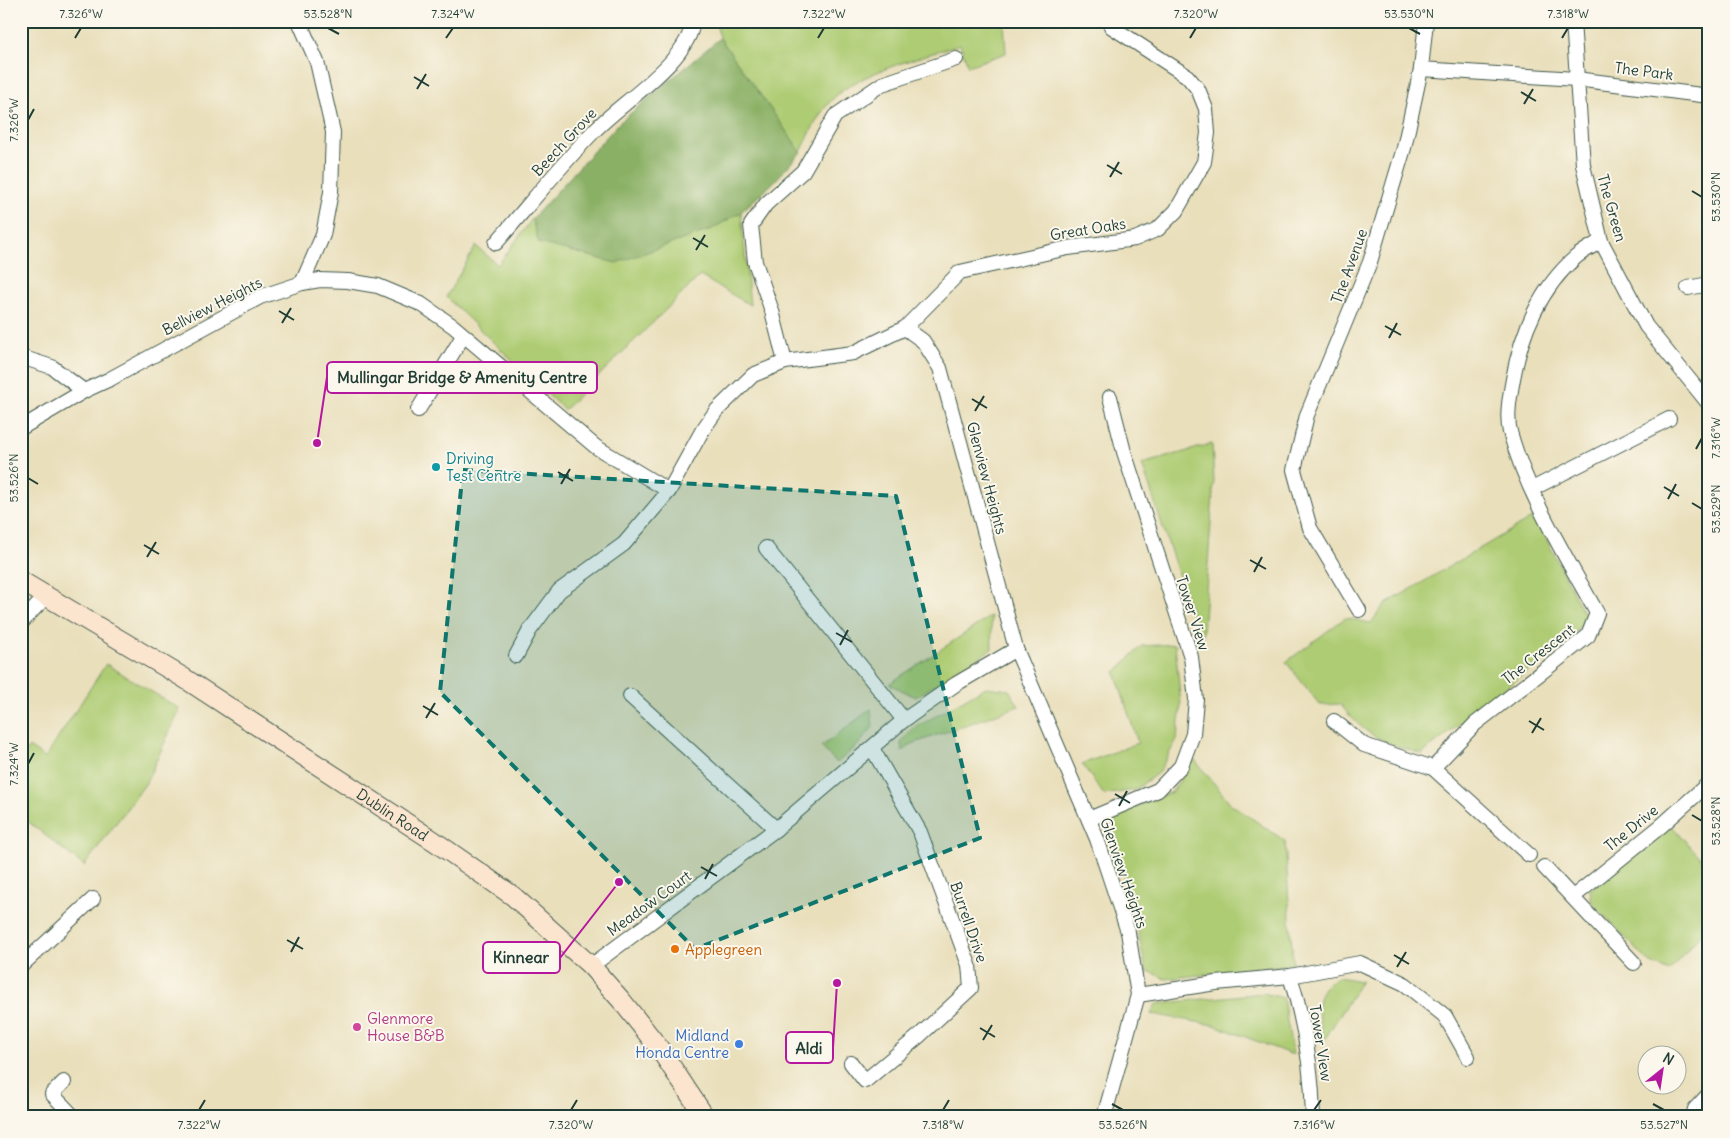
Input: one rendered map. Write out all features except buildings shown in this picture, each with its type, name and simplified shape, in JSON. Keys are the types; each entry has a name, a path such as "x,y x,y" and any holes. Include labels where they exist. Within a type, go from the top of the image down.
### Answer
{"main road":[{"name":"Dublin Road","path":"21,581 184,678 434,841 513,896 590,966 659,1048 705,1117"}],"street":[{"path":"299,21 317,62 333,132 332,192 323,235 302,283"},
{"name":"Beech Grove","path":"496,242 596,129 650,83 692,33 693,21"},
{"name":"Great Oaks","path":"905,328 960,272 1068,248 1135,239 1158,228 1176,211 1204,162 1208,132 1206,109 1198,89 1187,76 1112,27 1108,21"},
{"name":"The Avenue","path":"1359,610 1310,528 1294,470 1307,415 1370,262 1404,148 1421,69 1426,21"},
{"name":"The Green","path":"1573,21 1583,165 1601,240 1646,326 1709,404"},
{"path":"785,362 772,311 755,262 751,225 766,204 803,171 835,116 882,84 956,59"},
{"path":"1421,69 1576,79"},
{"name":"The Park","path":"1576,79 1709,96"},
{"name":"The Crescent","path":"1433,768 1475,724 1588,636 1597,613 1532,489 1510,430 1509,398 1516,364 1528,325 1544,293 1576,257 1601,240"},
{"name":"Bellview Heights","path":"21,428 84,391 110,380 260,297 302,283 320,280 348,281 378,286 421,304 453,326 596,447 669,491"},
{"path":"1688,288 1709,284"},
{"path":"516,656 530,630 559,591 624,544 669,491 702,431 716,411 753,376 785,362 853,353 905,328"},
{"name":"Glenview Heights","path":"905,328 923,341 940,368 1016,649 1089,819 1128,932 1138,995 1104,1117"},
{"path":"418,410 463,336"},
{"path":"21,357 52,367 84,391"},
{"name":"Tower View","path":"1089,819 1158,790 1181,766 1193,734 1196,699 1192,657 1124,452 1110,398"},
{"path":"1532,489 1669,419"},
{"path":"766,548 904,720 956,684 1016,649"},
{"path":"21,623 46,596"},
{"path":"630,696 776,830"},
{"name":"Meadow Court","path":"590,966 776,830 904,720"},
{"path":"1334,721 1364,745 1433,768 1529,854"},
{"name":"Burrell Drive","path":"851,1062 865,1081 919,1036 971,988 969,964 920,832 872,748"},
{"name":"The Drive","path":"1572,897 1661,826 1709,783"},
{"path":"1544,867 1634,964"},
{"path":"21,966 93,899"},
{"path":"1138,995 1216,983 1290,976 1360,963 1404,984 1445,1016 1468,1058"},
{"name":"Tower View","path":"1290,976 1298,1003 1313,1099 1313,1117"},
{"path":"64,1082 52,1094 74,1117"},
{"path":"1694,1117 1695,1109 1709,1094"}],"highlighted area":[{"path":"463,470 896,496 980,838 695,949 440,692"}],"green space":[{"path":"715,21 1004,21 1006,53 968,66 960,44 896,65 864,78 838,94 826,106 816,121 801,152 720,38"},
{"path":"720,38 801,152 774,182 741,212 710,230 616,263 539,243 532,219 619,123"},
{"path":"741,212 750,305 700,276 564,410 446,297 476,246 498,265 532,219 539,243 710,230"},
{"path":"1212,444 1214,481 1202,646 1142,464"},
{"path":"1535,516 1586,618 1575,634 1422,754 1385,742 1376,737 1358,724 1340,704 1320,705 1286,662 1345,618 1371,623 1384,605"},
{"path":"991,616 992,649 916,697 889,684"},
{"path":"1175,644 1181,705 1177,739 1159,772 1135,790 1104,795 1082,764 1138,743 1115,672 1142,646"},
{"path":"106,664 180,709 146,783 84,866 21,816 21,759 29,747 45,758"},
{"path":"986,687 1009,690 1019,706 912,744 902,752 901,743 913,729"},
{"path":"871,709 873,727 859,744 837,763 821,747"},
{"path":"1194,759 1231,804 1285,841 1293,964 1166,979 1146,970 1133,908 1107,818 1172,792"},
{"path":"1672,826 1709,868 1709,925 1669,971 1649,962 1592,903 1590,890"},
{"path":"1338,977 1361,981 1323,1042 1318,1014 1319,997 1329,983"},
{"path":"1263,993 1283,998 1293,1055 1214,1025 1151,1014 1156,1004"}],"place":[{"name":"Mullingar Bridge & Amenity Centre","path":"317,443"},
{"name":"Driving Test Centre","path":"436,467"},
{"name":"Kinnear","path":"619,882"},
{"name":"Applegreen","path":"675,949"},
{"name":"Aldi","path":"837,983"},
{"name":"Glenmore House B&B","path":"357,1027"},
{"name":"Midland Honda Centre","path":"739,1044"}]}
